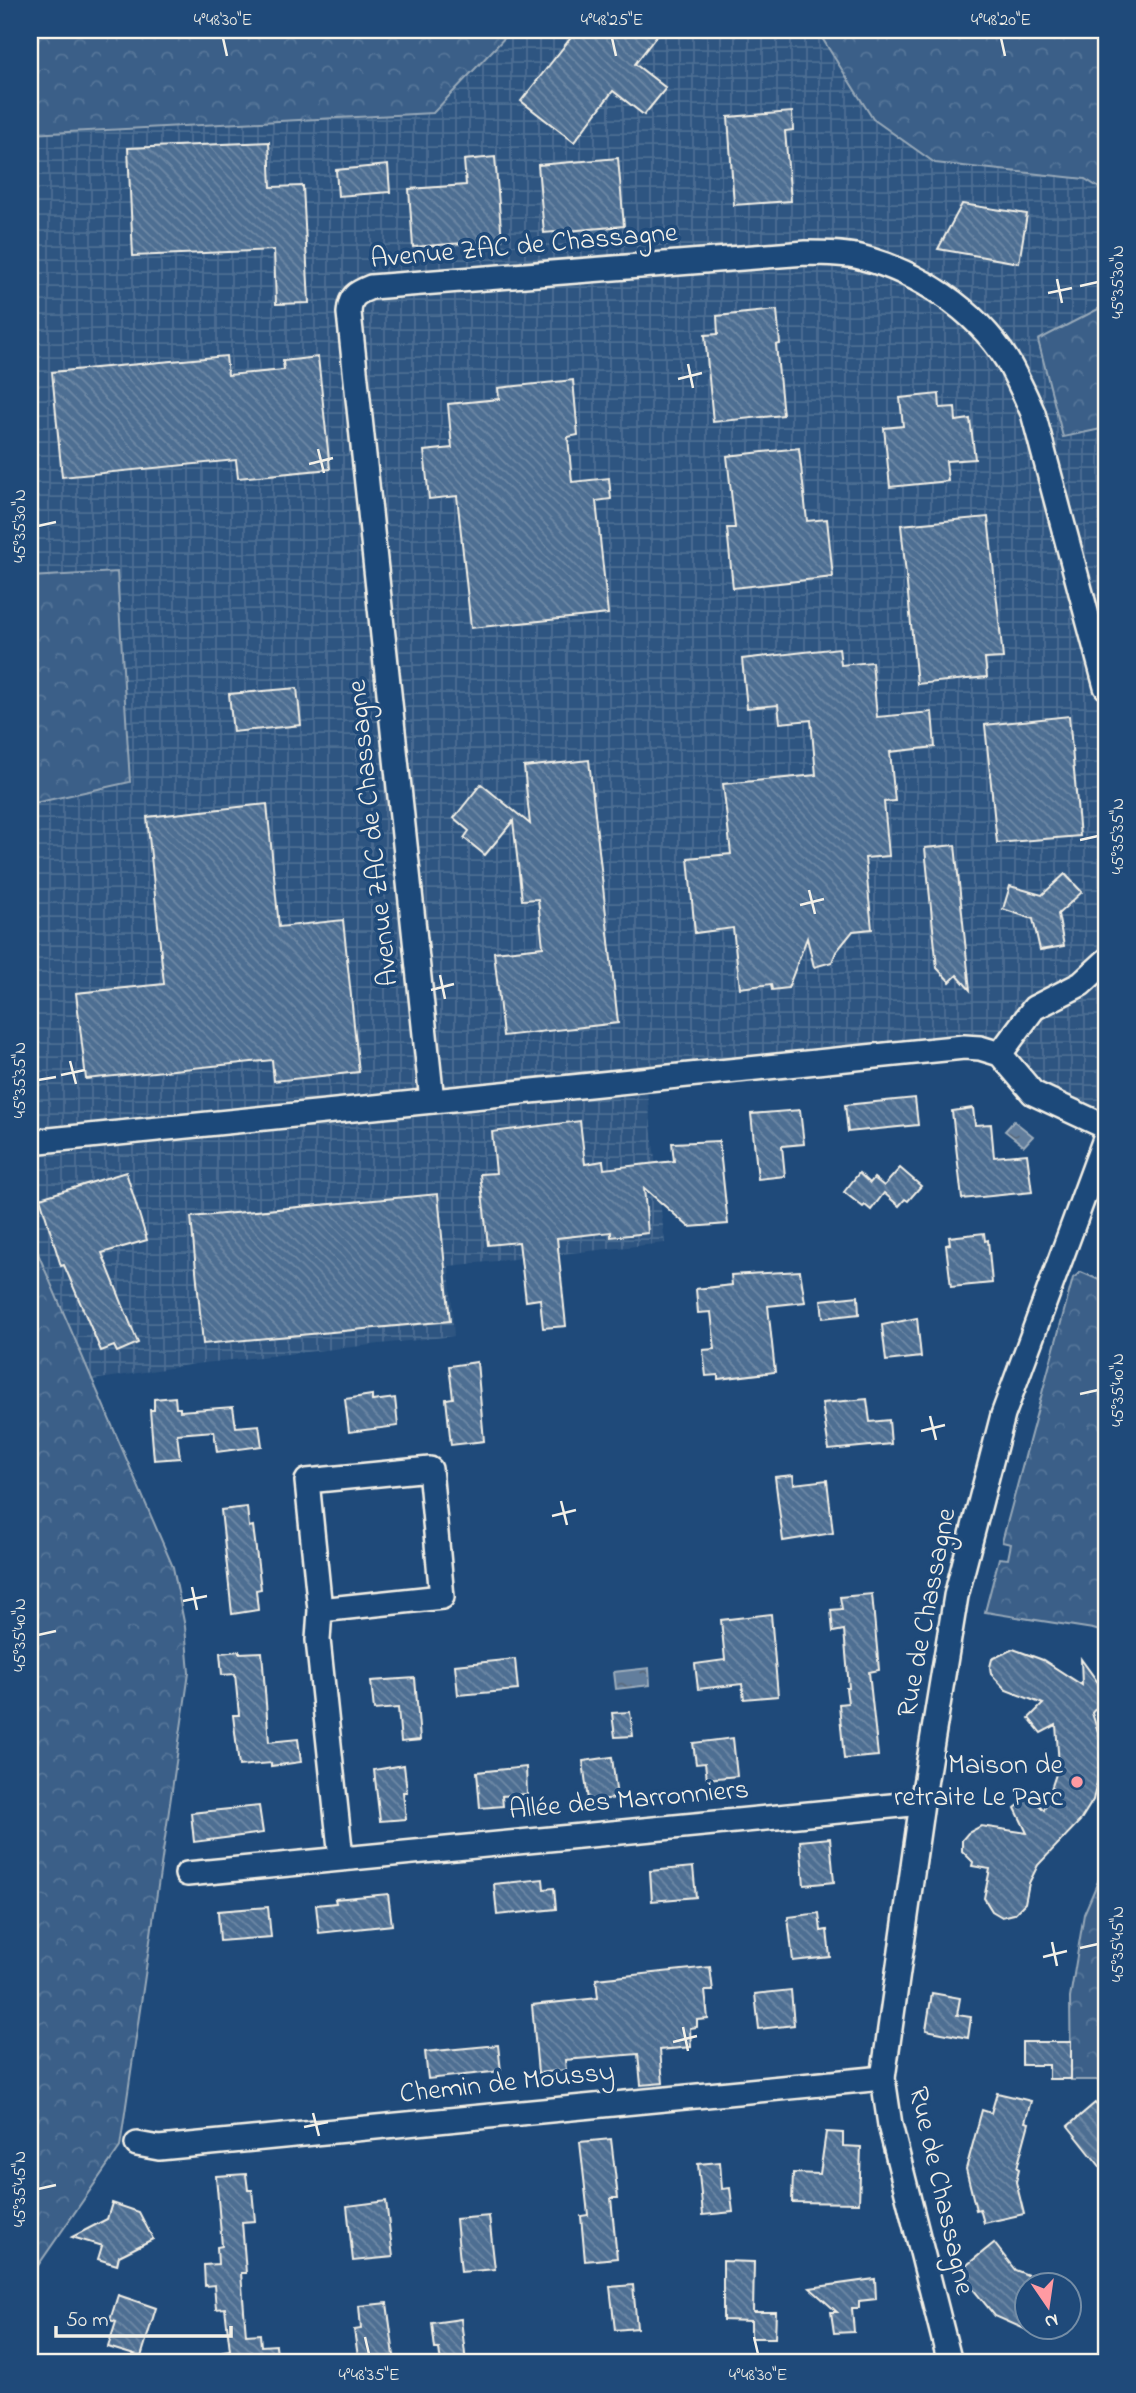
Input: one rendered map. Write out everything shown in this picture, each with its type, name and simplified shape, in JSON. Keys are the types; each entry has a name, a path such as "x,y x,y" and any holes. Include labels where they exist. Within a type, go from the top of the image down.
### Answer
{"street":[{"name":"Avenue ZAC de Chassagne","path":"432,1101 349,313 350,300 355,293 371,287 806,253 858,256 889,266 925,283 958,306 981,327 1006,358 1021,386 1033,414 1106,687"},
{"path":"1000,1054 1034,1008 1081,984 1106,961"},
{"path":"30,1142 964,1046 1000,1054 1033,1093 1106,1127"},
{"name":"Rue de Chassagne","path":"950,2363 890,2125 883,2078 922,1803 956,1596 1003,1415 1106,1136"},
{"path":"320,1610 442,1597 430,1469 307,1481 320,1610 318,1640 341,1858"},
{"name":"Allée des Marronniers","path":"187,1874 922,1803"},
{"name":"Chemin de Moussy","path":"137,2144 159,2148 883,2078"}],"shaded area":[{"path":"512,30 817,30 873,119 935,163 1086,179 1106,192 1106,305 1038,340 1063,436 1106,428 1106,1099 1093,1135 1030,1101 1006,1071 980,1054 647,1091 665,1243 449,1266 454,1336 195,1364 93,1380 30,1235 30,804 130,782 117,572 30,577 30,134 433,113"}],"green space":[{"path":"30,30 512,30 433,113 30,134"},
{"path":"817,30 1106,30 1106,192 1085,179 935,163 873,119"},
{"path":"1106,305 1106,428 1063,437 1038,340"},
{"path":"117,572 130,782 30,804 30,577"},
{"path":"30,1235 173,1567 185,1627 189,1673 120,2147 30,2277"},
{"path":"1081,1272 1106,1283 1106,1633 985,1612 999,1558 1008,1559 1011,1544 1002,1542 1073,1278"},
{"path":"1106,1863 1106,2080 1071,2080 1070,1998 1084,1914"}],"water":[{"path":"1014,1121 1033,1136 1024,1146 1005,1131"},
{"path":"649,1668 650,1685 616,1689 614,1672"}],"building":[{"path":"577,30 661,30 635,64 666,88 644,115 613,91 574,142 521,101"},
{"path":"792,112 793,130 785,131 791,201 734,205 728,117"},
{"path":"269,142 271,187 303,186 309,303 276,304 274,250 133,256 128,148"},
{"path":"495,157 502,240 413,247 409,189 466,185 464,160"},
{"path":"618,158 624,226 544,233 538,165"},
{"path":"388,165 390,192 338,196 336,170"},
{"path":"962,204 1027,214 1019,263 938,249"},
{"path":"777,310 780,344 776,345 783,415 713,422 705,335 718,334 717,316"},
{"path":"226,356 228,375 284,370 283,361 318,357 330,469 238,478 236,460 62,477 52,372"},
{"path":"573,380 578,435 568,437 572,482 609,478 611,499 596,501 608,614 471,628 457,496 429,499 424,451 452,448 448,404 499,399 498,388"},
{"path":"939,394 940,408 955,407 956,421 970,419 975,459 946,461 948,481 890,487 884,428 903,426 900,398"},
{"path":"799,448 807,521 827,519 833,577 733,588 727,528 735,528 727,456"},
{"path":"988,517 1003,658 985,659 987,677 917,684 901,525"},
{"path":"839,648 841,665 872,662 877,717 932,712 935,747 890,752 895,801 884,802 889,856 865,858 872,929 853,931 836,952 832,962 814,967 807,938 788,988 772,990 771,984 740,988 733,928 695,933 688,858 731,854 723,784 816,775 811,720 780,723 778,705 747,708 742,659"},
{"path":"297,688 301,725 233,732 229,694"},
{"path":"1069,716 1080,836 997,843 985,725"},
{"path":"589,760 618,1023 503,1036 494,952 543,947 538,899 522,900 513,821 485,855 464,838 469,831 454,818 481,784 530,824 524,767"},
{"path":"267,804 279,927 343,920 359,1072 274,1081 272,1060 86,1079 76,993 164,984 147,817"},
{"path":"955,845 970,990 957,975 950,982 937,968 925,848"},
{"path":"1065,874 1082,892 1058,914 1064,946 1040,950 1033,919 1003,909 1010,886 1042,895"},
{"path":"915,1098 918,1125 848,1132 845,1105"},
{"path":"973,1108 975,1125 991,1124 994,1157 1027,1154 1032,1192 962,1199 952,1111"},
{"path":"800,1110 804,1144 782,1146 785,1176 758,1179 751,1114"},
{"path":"580,1121 585,1164 603,1161 604,1169 674,1161 672,1143 719,1141 728,1224 689,1227 644,1188 648,1233 611,1237 611,1232 557,1238 566,1326 543,1328 540,1299 526,1301 519,1242 488,1245 480,1174 496,1173 492,1132"},
{"path":"900,1168 921,1186 908,1201 905,1199 899,1206 884,1193 871,1210 844,1192 859,1173 870,1183 874,1178 884,1186"},
{"path":"126,1172 147,1240 102,1253 138,1343 117,1352 114,1346 101,1351 64,1265 61,1266 40,1198"},
{"path":"438,1194 450,1321 203,1344 191,1217"},
{"path":"984,1233 985,1241 988,1240 992,1283 951,1287 946,1245 950,1244 949,1237"},
{"path":"800,1271 805,1302 768,1306 775,1372 718,1379 718,1375 706,1376 703,1350 715,1349 711,1312 698,1313 696,1289 732,1285 731,1275"},
{"path":"858,1296 859,1314 823,1318 821,1300"},
{"path":"917,1318 921,1357 886,1361 882,1325"},
{"path":"477,1362 484,1441 451,1445 446,1399 453,1398 449,1366"},
{"path":"372,1395 372,1401 395,1398 398,1426 349,1432 345,1399"},
{"path":"175,1397 176,1408 180,1408 180,1411 233,1407 236,1427 259,1425 262,1446 217,1452 214,1431 177,1434 180,1458 154,1460 150,1410 154,1410 154,1399"},
{"path":"867,1399 870,1422 889,1420 891,1444 829,1450 822,1403"},
{"path":"793,1475 794,1484 827,1480 833,1533 783,1541 775,1477"},
{"path":"247,1507 249,1527 253,1526 261,1589 256,1590 258,1610 232,1614 221,1510"},
{"path":"872,1594 879,1670 869,1672 878,1756 844,1759 839,1704 848,1703 846,1688 849,1688 844,1630 833,1632 831,1610 842,1609 840,1597"},
{"path":"771,1614 778,1696 744,1699 742,1684 698,1689 695,1664 725,1660 721,1620"},
{"name":"Maison de retraite Le Parc","path":"1013,1649 1043,1660 1082,1685 1081,1659 1099,1684 1103,1699 1092,1713 1100,1738 1101,1766 1093,1800 1080,1821 1038,1865 1029,1883 1025,1903 1014,1914 1002,1917 992,1911 984,1898 990,1869 972,1866 973,1862 962,1851 962,1840 981,1826 1027,1833 1015,1808 1030,1796 1044,1810 1059,1765 1056,1725 1041,1733 1029,1718 1043,1704 1006,1690 991,1674 992,1659"},
{"path":"262,1652 269,1742 298,1739 301,1762 239,1766 233,1715 239,1715 235,1674 222,1675 220,1653"},
{"path":"515,1659 518,1690 458,1695 455,1665"},
{"path":"415,1678 420,1740 401,1742 398,1708 374,1710 371,1681"},
{"path":"630,1712 633,1736 615,1737 612,1713"},
{"path":"733,1738 737,1776 707,1779 705,1763 696,1764 693,1743"},
{"path":"612,1757 617,1798 588,1801 583,1761"},
{"path":"404,1765 406,1819 380,1821 374,1770"},
{"path":"526,1767 527,1794 502,1796 503,1806 480,1808 477,1772"},
{"path":"259,1806 263,1833 194,1842 191,1813"},
{"path":"830,1838 834,1882 804,1885 800,1841"},
{"path":"693,1867 696,1897 652,1901 650,1871"},
{"path":"543,1879 544,1889 554,1888 556,1909 497,1915 494,1884"},
{"path":"388,1894 392,1925 319,1933 316,1905 336,1903 335,1899"},
{"path":"268,1907 271,1937 220,1941 218,1911"},
{"path":"819,1913 821,1931 827,1930 830,1957 793,1961 788,1917"},
{"path":"710,1967 713,1991 705,1991 708,2019 697,2020 697,2027 690,2028 691,2047 660,2050 663,2083 641,2085 638,2054 565,2060 566,2070 538,2073 532,2005 598,1998 596,1979"},
{"path":"791,1990 794,2025 759,2029 755,1994"},
{"path":"932,1993 960,1998 957,2015 971,2017 968,2038 926,2030"},
{"path":"1022,2042 1071,2042 1071,2079 1049,2079 1049,2065 1022,2065"},
{"path":"498,2045 501,2071 428,2079 425,2052"},
{"path":"997,2093 1031,2101 1016,2182 1024,2214 984,2223 980,2209 976,2210 966,2169 982,2110 991,2113"},
{"path":"1095,2103 1106,2117 1106,2174 1068,2126"},
{"path":"826,2132 843,2133 843,2146 861,2147 859,2203 792,2202 793,2173 820,2174"},
{"path":"611,2139 618,2198 611,2198 617,2258 585,2261 581,2216 588,2215 580,2142"},
{"path":"720,2162 722,2189 730,2188 733,2212 703,2215 698,2164"},
{"path":"246,2174 248,2190 252,2190 255,2221 242,2222 246,2273 241,2273 246,2335 260,2334 261,2346 276,2345 278,2363 224,2363 223,2351 230,2350 225,2308 216,2309 214,2285 205,2286 204,2265 218,2264 217,2247 222,2246 216,2176"},
{"path":"386,2201 393,2257 353,2261 347,2206"},
{"path":"112,2203 139,2212 153,2239 119,2256 117,2265 98,2259 102,2246 72,2237 107,2219"},
{"path":"489,2216 495,2269 461,2272 456,2219"},
{"path":"994,2243 1015,2270 1014,2324 995,2316 968,2283 971,2281 962,2269"},
{"path":"723,2261 754,2262 753,2312 776,2312 775,2338 751,2338 751,2321 723,2320"},
{"path":"875,2279 876,2299 859,2301 859,2308 852,2308 854,2332 834,2333 831,2312 837,2312 810,2288"},
{"path":"633,2285 637,2328 615,2330 610,2287"},
{"path":"118,2295 156,2308 141,2357 108,2347 116,2322 110,2320"},
{"path":"387,2303 395,2363 359,2363 354,2330 361,2329 359,2306"},
{"path":"461,2319 466,2363 441,2363 439,2349 435,2349 432,2323"}],"place":[{"name":"Maison de retraite Le Parc","path":"1077,1782"}]}
